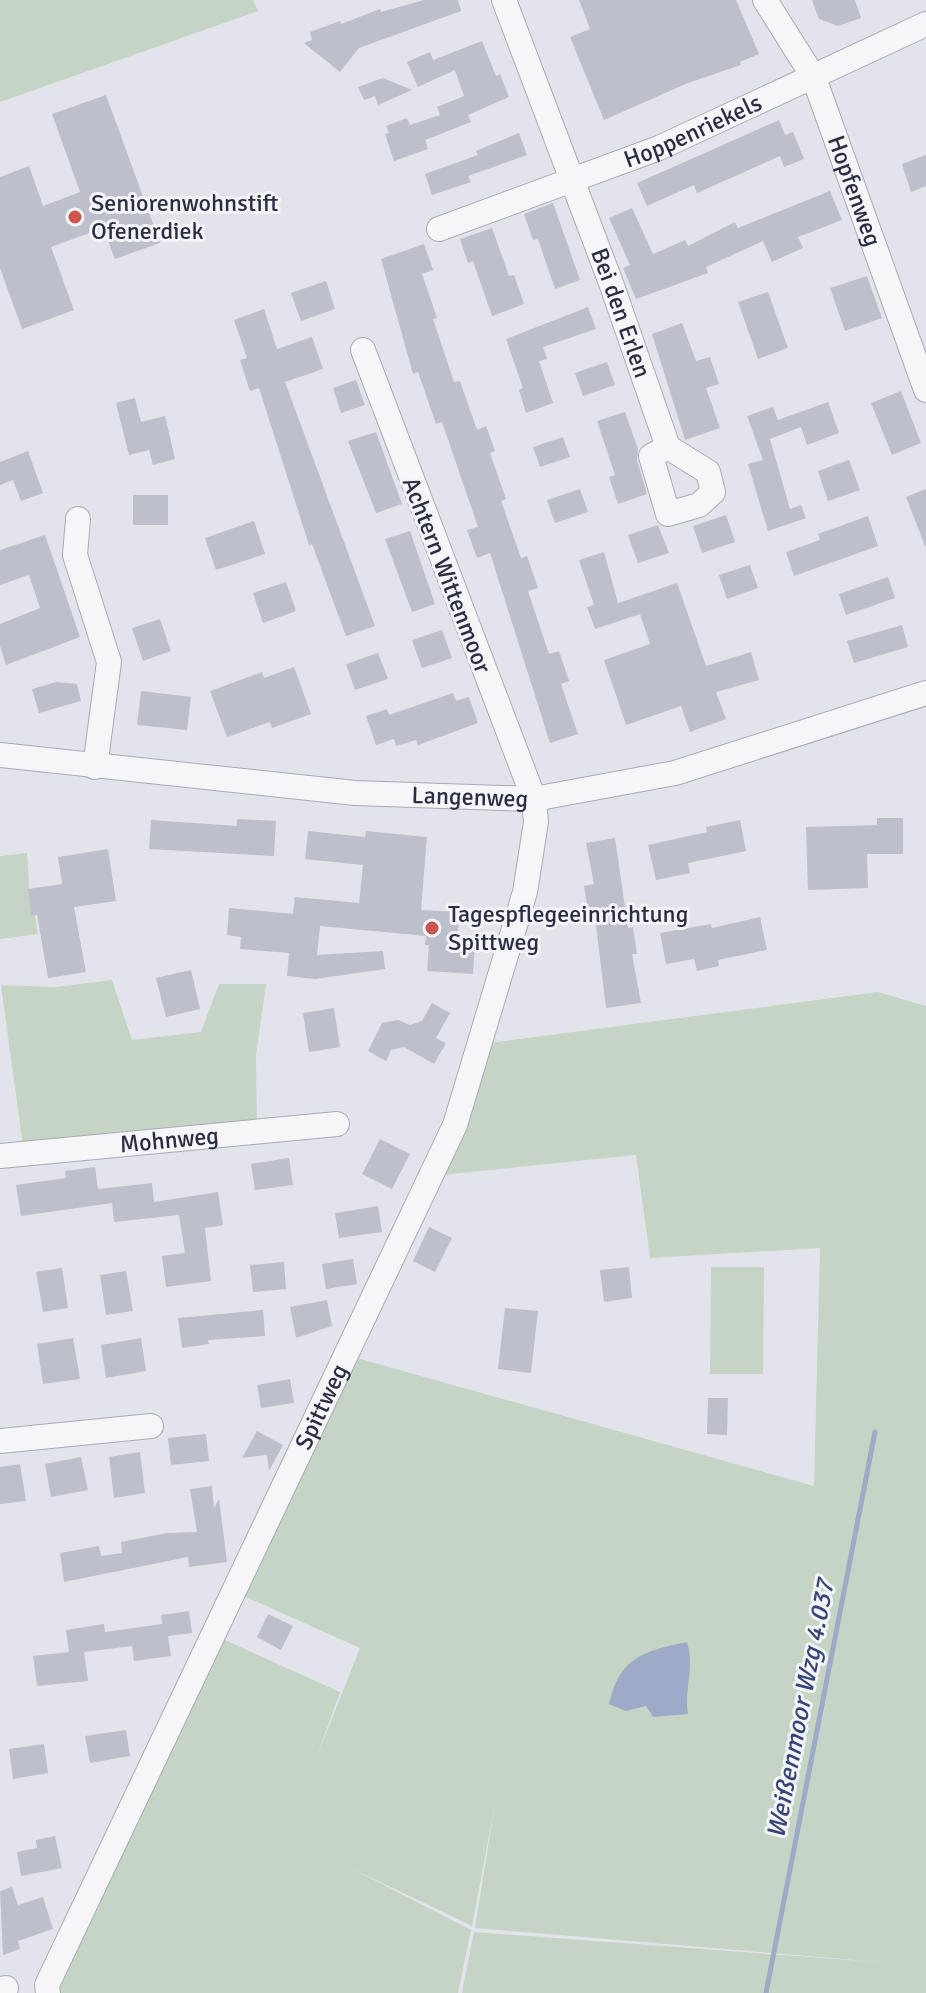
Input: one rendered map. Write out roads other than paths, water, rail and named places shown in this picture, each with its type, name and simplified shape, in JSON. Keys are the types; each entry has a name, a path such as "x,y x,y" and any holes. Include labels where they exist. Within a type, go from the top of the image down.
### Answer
{"street":[{"path":"504,0 570,181"},
{"name":"Hopfenweg","path":"765,0 814,78 926,390"},
{"name":"Hoppenriekels","path":"439,229 659,148 926,24"},
{"name":"Bei den Erlen","path":"570,181 611,283 668,447"},
{"name":"Achtern Wittenmoor","path":"363,350 534,799"},
{"path":"78,519 75,555 109,662 95,767"},
{"name":"Langenweg","path":"0,755 355,793 534,799 675,773 926,693"},
{"name":"Spittweg","path":"48,1993 47,1985 455,1125 525,892 536,822 534,799"},
{"name":"Mohnweg","path":"0,1156 337,1124"},
{"path":"0,1441 151,1426"}],"water":[{"path":"687,1642 690,1660 688,1714 653,1717 646,1706 626,1711 609,1704 619,1676 635,1659"}],"waterway":[{"name":"Weißenmoor Wzg 4.037","path":"766,1993 875,1432"}],"place":[{"name":"Seniorenwohnstift Ofenerdiek","path":"75,217"},
{"name":"Tagespflegeeinrichtung Spittweg","path":"432,928"}]}
